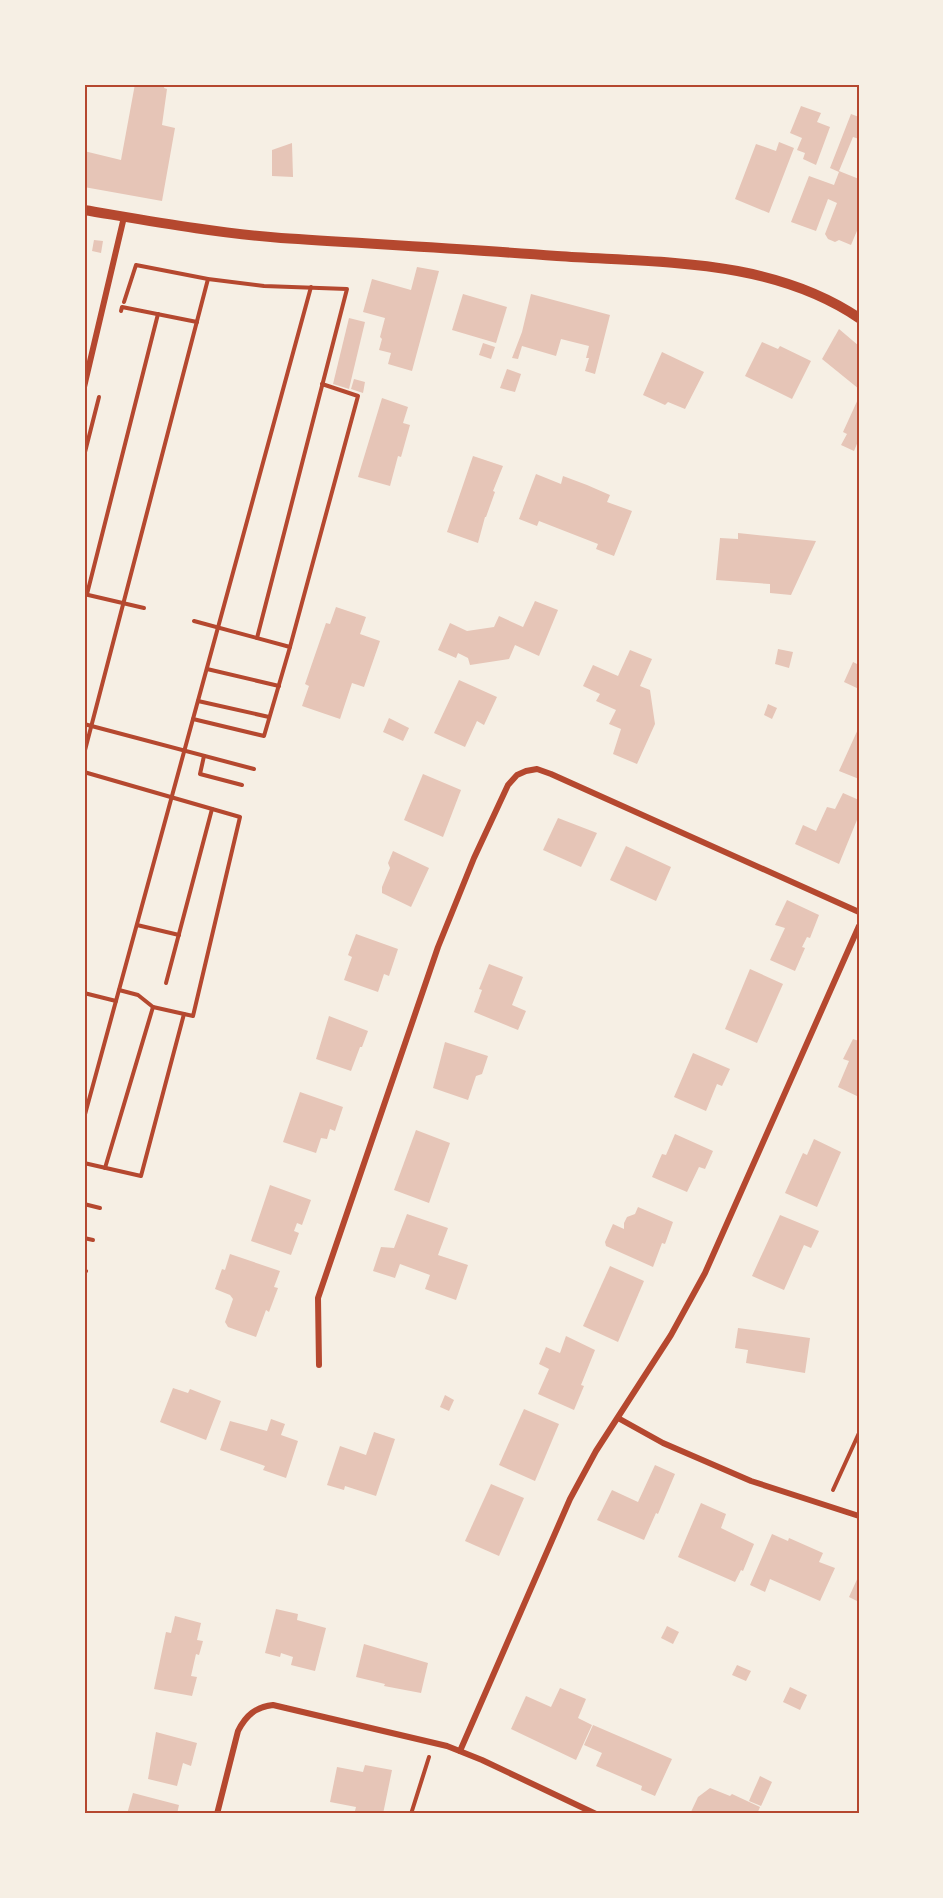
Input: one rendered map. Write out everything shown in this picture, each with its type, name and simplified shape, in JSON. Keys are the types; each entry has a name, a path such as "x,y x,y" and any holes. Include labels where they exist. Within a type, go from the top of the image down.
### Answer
{"street":[{"path":"84,210 188,227 277,237 711,266 784,281 822,295 859,318"},
{"path":"84,387 124,216"},
{"path":"84,351 92,353"},
{"path":"319,1365 318,1298 438,947 502,795 517,776 537,769 551,774 859,912"},
{"path":"460,1751 559,1522 582,1476 671,1335 705,1273 859,927"},
{"path":"618,1418 651,1437 760,1484 859,1516"},
{"path":"217,1814 238,1731 247,1716 265,1706 273,1705 434,1742 460,1751 596,1814"}],"path":[{"path":"119,319 136,265 208,279 264,286 346,288 257,638"},
{"path":"84,754 208,279"},
{"path":"84,1118 311,287"},
{"path":"122,307 197,322"},
{"path":"144,608 86,594 158,314"},
{"path":"193,719 264,736 358,396 322,384"},
{"path":"84,456 102,387"},
{"path":"194,621 290,646"},
{"path":"207,669 279,686"},
{"path":"198,701 269,717"},
{"path":"84,724 254,769"},
{"path":"204,756 200,774 242,785"},
{"path":"84,772 240,817 193,1016 153,1007 138,995 119,990"},
{"path":"166,983 212,809"},
{"path":"137,925 179,935"},
{"path":"84,993 116,1001"},
{"path":"105,1168 153,1007"},
{"path":"84,1163 141,1176 184,1014"},
{"path":"84,1204 100,1208"},
{"path":"84,1238 93,1240"},
{"path":"825,1506 859,1433"},
{"path":"411,1814 434,1742"}],"building":[{"path":"135,84 165,84 164,88 167,89 162,125 175,128 162,201 84,187 84,151 121,160"},
{"path":"801,106 821,113 817,122 830,127 816,165 803,159 805,153 797,150 802,138 790,133"},
{"path":"851,114 859,117 859,139 853,137 839,171 859,179 859,226 851,245 839,240 835,242 828,239 825,234 837,203 828,199 816,231 791,222 809,176 834,185 839,172 830,168"},
{"path":"779,142 794,148 769,213 735,199 756,144 776,151"},
{"path":"292,143 293,177 272,176 272,150"},
{"path":"94,240 103,241 101,253 92,251"},
{"path":"417,267 439,271 412,371 388,364 391,353 379,350 385,318 363,312 372,279 411,290"},
{"path":"463,294 507,307 496,343 452,330"},
{"path":"531,294 610,315 595,374 585,371 589,358 586,358 589,346 561,339 556,356 522,346 518,359 512,358 522,332"},
{"path":"349,318 365,322 349,389 333,384"},
{"path":"839,329 859,346 859,389 822,359"},
{"path":"762,342 778,349 780,346 811,361 792,399 745,376"},
{"path":"483,343 495,347 491,359 479,355"},
{"path":"662,352 704,372 685,409 668,402 665,405 643,395"},
{"path":"507,369 521,374 515,392 500,388"},
{"path":"354,379 365,382 363,393 351,389"},
{"path":"859,397 859,439 854,451 841,445 847,434 843,432"},
{"path":"382,398 408,407 403,423 410,425 390,486 358,477"},
{"path":"473,456 503,466 478,543 447,532"},
{"path":"536,474 561,484 563,476 587,485 610,495 607,502 632,511 614,556 596,549 598,544 539,521 537,526 519,519"},
{"path":"738,533 816,541 791,595 770,593 770,584 716,580 720,538 738,539"},
{"path":"535,601 558,610 539,656 515,645 509,659 470,665 468,658 458,653 456,658 438,650 450,623 467,631 494,627 499,616 523,627"},
{"path":"336,607 366,617 360,634 380,641 364,687 352,683 340,719 302,706 309,686 305,684 326,623 330,624"},
{"path":"778,649 793,652 789,668 775,664"},
{"path":"630,650 652,659 640,686 650,690 655,724 637,764 613,754 621,729 609,724 616,710 596,701 600,694 583,686 593,665 618,676"},
{"path":"853,662 859,665 859,689 844,682"},
{"path":"459,680 497,697 484,725 477,721 465,747 434,733"},
{"path":"768,704 777,708 772,719 764,715"},
{"path":"389,718 409,728 403,741 383,732"},
{"path":"859,727 859,779 839,771"},
{"path":"423,774 461,790 443,837 404,820"},
{"path":"843,793 859,800 859,815 839,864 795,844 803,825 816,831 827,807 835,809"},
{"path":"558,818 597,833 581,867 543,850"},
{"path":"626,846 671,867 656,901 610,880"},
{"path":"393,851 429,868 411,907 382,893"},
{"path":"787,900 819,915 810,938 807,937 802,947 805,948 795,971 770,960 785,928 775,925"},
{"path":"356,934 398,949 389,976 384,974 378,992 344,980 352,957 348,955"},
{"path":"489,964 523,977 512,1005 526,1011 518,1030 474,1012 482,990 479,989"},
{"path":"750,969 783,984 757,1043 725,1029"},
{"path":"329,1016 368,1031 351,1071 316,1059"},
{"path":"853,1039 859,1041 859,1097 838,1087 849,1061 843,1059"},
{"path":"445,1042 488,1056 482,1074 476,1076 468,1100 433,1088"},
{"path":"693,1053 730,1069 722,1086 717,1084 706,1111 674,1097"},
{"path":"300,1092 343,1107 335,1131 330,1129 327,1139 321,1138 316,1153 283,1142"},
{"path":"416,1130 450,1143 429,1203 394,1190"},
{"path":"675,1134 713,1151 705,1169 699,1167 687,1192 652,1177 662,1154 666,1155"},
{"path":"814,1139 841,1152 817,1207 785,1193 803,1153 807,1155"},
{"path":"270,1185 311,1200 302,1225 297,1223 294,1231 299,1233 291,1255 251,1241"},
{"path":"638,1207 673,1222 653,1267 606,1246 605,1242 613,1224 624,1229 627,1217 635,1214"},
{"path":"407,1214 448,1228 438,1255 468,1265 456,1300 425,1289 430,1275 400,1264 395,1278 373,1271 381,1247 394,1248"},
{"path":"780,1215 819,1231 811,1248 804,1245 784,1290 752,1276"},
{"path":"230,1254 280,1271 274,1287 278,1288 269,1312 266,1310 256,1337 228,1327 225,1322 233,1299 230,1295 215,1289"},
{"path":"610,1266 644,1281 618,1342 583,1326"},
{"path":"738,1328 810,1338 805,1373 746,1363 748,1350 735,1348"},
{"path":"566,1336 595,1350 574,1410 538,1394 549,1369 539,1364 546,1347 560,1353"},
{"path":"173,1388 188,1393 190,1389 221,1401 206,1440 160,1422"},
{"path":"445,1395 454,1400 449,1411 440,1407"},
{"path":"524,1409 559,1424 535,1481 499,1465"},
{"path":"271,1419 285,1424 281,1435 298,1441 286,1478 263,1470 265,1466 220,1450 230,1421 267,1431"},
{"path":"374,1432 395,1439 376,1496 345,1486 344,1490 327,1485 340,1446 366,1455"},
{"path":"655,1465 675,1474 644,1540 597,1520 612,1490 638,1502"},
{"path":"491,1484 524,1498 499,1556 465,1541"},
{"path":"701,1503 726,1514 721,1528 754,1544 743,1571 741,1570 735,1582 678,1557"},
{"path":"772,1534 788,1541 789,1538 823,1553 819,1562 835,1568 820,1601 770,1579 765,1592 750,1585"},
{"path":"859,1575 859,1602 849,1597"},
{"path":"276,1609 298,1614 297,1620 326,1628 315,1671 291,1665 293,1657 281,1653 280,1657 265,1653"},
{"path":"175,1616 201,1623 197,1640 203,1641 199,1655 196,1654 191,1676 197,1677 192,1696 154,1689 166,1632 171,1633"},
{"path":"667,1626 679,1632 673,1644 661,1638"},
{"path":"364,1644 428,1663 421,1693 384,1686 385,1684 356,1677"},
{"path":"737,1665 751,1671 746,1681 732,1675"},
{"path":"790,1687 807,1695 800,1710 783,1702"},
{"path":"560,1688 586,1699 578,1718 592,1725 576,1760 511,1729 526,1696 551,1707"},
{"path":"593,1725 672,1759 655,1796 641,1790 642,1786 596,1766 602,1753 584,1745"},
{"path":"156,1732 197,1743 191,1766 183,1763 177,1786 148,1779"},
{"path":"365,1765 392,1770 383,1814 355,1811 356,1807 330,1802 337,1767 363,1772"},
{"path":"760,1776 772,1782 761,1806 749,1801"},
{"path":"710,1788 730,1796 732,1794 760,1807 757,1814 690,1814 698,1797"},
{"path":"133,1793 179,1805 177,1814 127,1814"}]}
